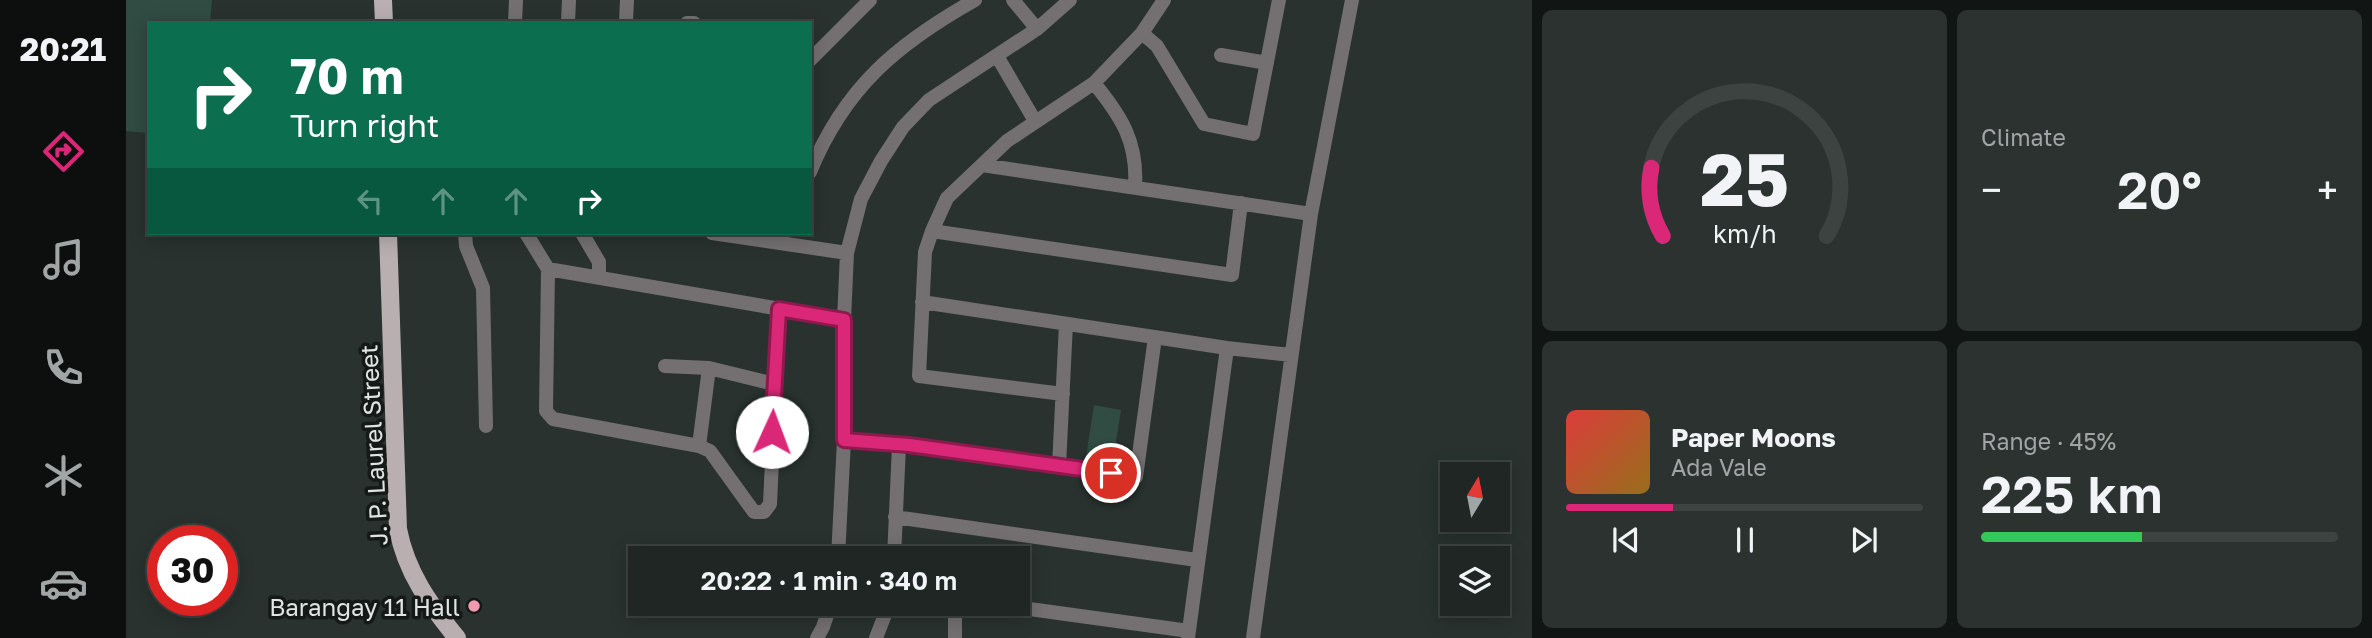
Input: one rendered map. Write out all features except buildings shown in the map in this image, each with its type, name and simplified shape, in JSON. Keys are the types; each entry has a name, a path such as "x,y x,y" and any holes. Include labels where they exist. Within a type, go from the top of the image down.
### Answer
{"main road":[{"path":"383,0 384,21"},
{"name":"J. P. Laurel Street","path":"388,235 400,537 406,560 419,587 457,638"}],"street":[{"path":"515,21 516,0"},
{"path":"568,21 569,0"},
{"path":"626,21 627,0"},
{"path":"816,45 870,0"},
{"path":"1013,0 1037,29"},
{"path":"839,546 844,440 847,253 861,199 903,127 929,100 1037,29 1070,0"},
{"path":"1063,394 919,376 925,252 947,198 1007,141 1094,83 1142,33 1164,0"},
{"path":"1142,33 1157,46 1204,124 1254,134 1279,0"},
{"path":"1253,638 1311,214 1352,0"},
{"path":"812,168 836,120 860,88 924,29 967,2"},
{"path":"1221,55 1267,63"},
{"path":"997,56 1035,121"},
{"path":"1094,83 1116,110 1133,149 1137,165 1135,187"},
{"path":"982,165 1311,214"},
{"path":"932,231 1232,275 1241,203"},
{"path":"465,235 466,246 483,288 486,426"},
{"path":"527,235 548,269 546,411 553,419 699,446 710,451 754,512 764,512 770,505 779,309"},
{"path":"583,235 599,262 599,276"},
{"path":"745,235 793,239 847,253"},
{"path":"548,269 844,320"},
{"path":"922,302 1227,348 1291,355"},
{"path":"1059,466 1066,324"},
{"path":"844,440 1136,477 1155,337"},
{"path":"1030,610 1189,635 1227,348"},
{"path":"665,366 709,368 774,384"},
{"path":"699,446 709,368"},
{"path":"894,546 899,445"},
{"path":"895,517 1197,561"},
{"path":"817,638 827,616"},
{"path":"876,638 884,616"},
{"path":"955,616 955,638"}],"green space":[{"path":"126,0 212,0 210,21 147,21 147,133 126,131"},
{"path":"1094,405 1121,410 1113,461 1086,457"}],"place":[{"name":"Barangay 11 Hall","path":"474,606"}],"route":[{"path":"772,432 779,309 844,320 844,440 909,445 1111,473"}]}
